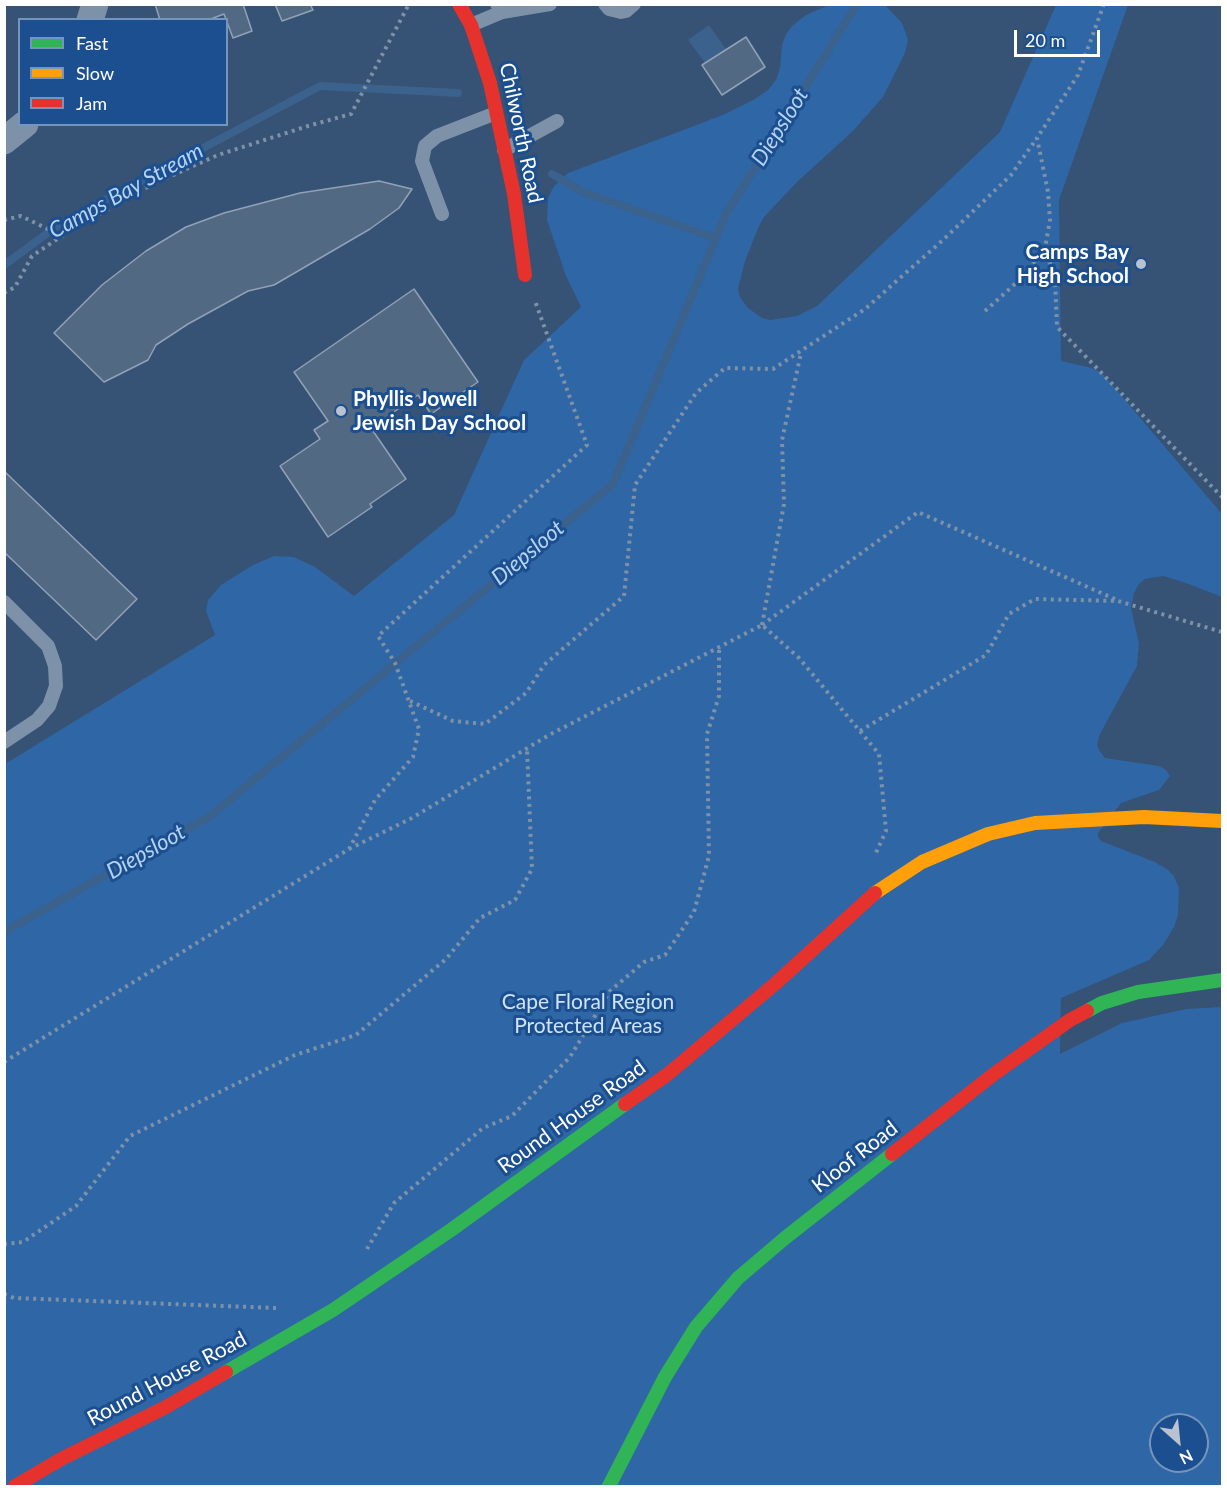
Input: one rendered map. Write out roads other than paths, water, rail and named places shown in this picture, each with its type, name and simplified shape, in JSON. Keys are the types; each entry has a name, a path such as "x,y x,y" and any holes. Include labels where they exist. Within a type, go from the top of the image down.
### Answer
{"street":[{"name":"Chilworth Road","path":"459,4 471,25 483,57 514,194 525,275"},
{"path":"4,141 23,126"},
{"name":"Round House Road","path":"15,1486 63,1458 166,1407 333,1310 374,1283 668,1074 759,998 879,889 922,862 988,834 1035,823 1144,817 1222,821"},
{"name":"Kloof Road","path":"609,1486 665,1377 696,1327 738,1278 785,1238 994,1074 1070,1020 1101,1003 1138,992 1222,980"}],"lane":[{"path":"471,25 499,8 550,4"},
{"path":"605,4 609,9 621,12 639,7"},
{"path":"442,214 422,161 425,146 437,136 496,113"},
{"path":"504,150 557,121"},
{"path":"4,602 48,646 55,666 56,686 49,706 37,720 4,742"}],"waterway":[{"name":"Diepsloot","path":"4,932 210,816 613,484 726,214 857,4"},
{"name":"Camps Bay Stream","path":"4,265 60,224 320,86 458,93"},
{"name":"Camps Bay Stream","path":"552,174 585,193 716,238"}],"place":[{"name":"Camps Bay High School","path":"1141,264"},
{"name":"Phyllis Jowell Jewish Day School","path":"341,411"}],"park label":[{"name":"Cape Floral Region Protected Areas","path":"588,1014"}]}
